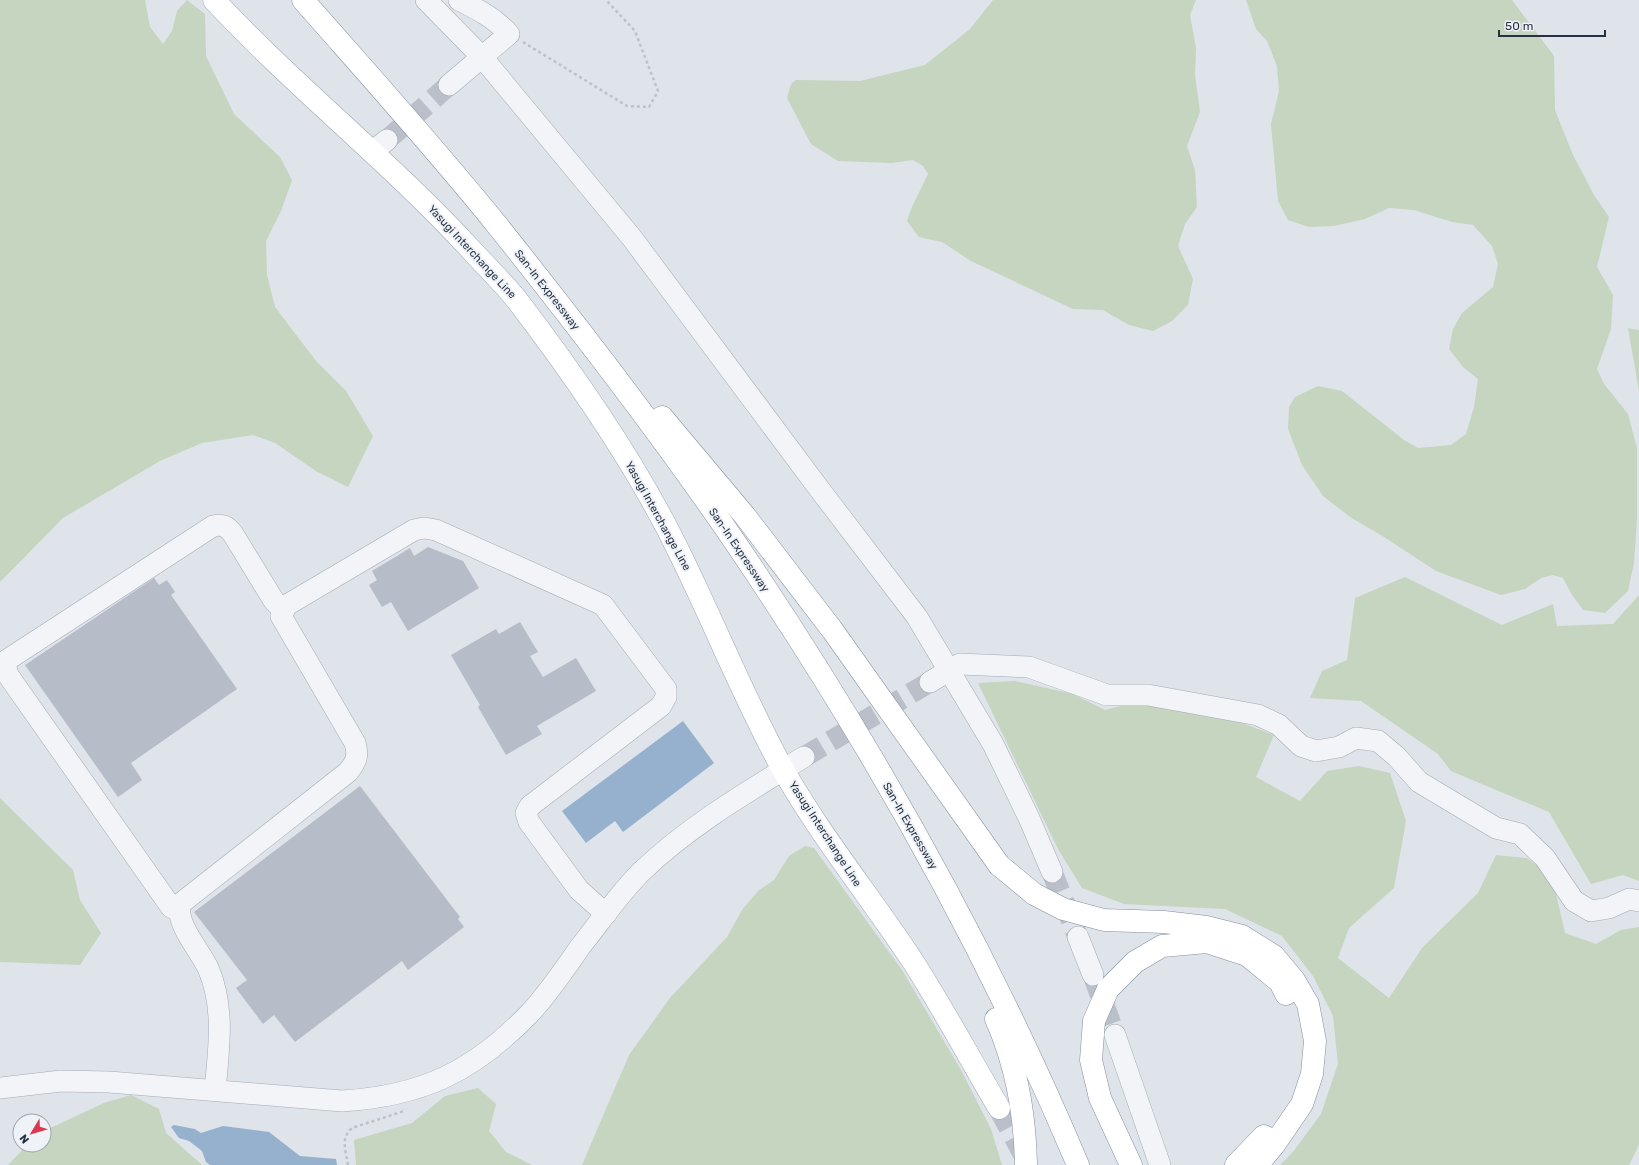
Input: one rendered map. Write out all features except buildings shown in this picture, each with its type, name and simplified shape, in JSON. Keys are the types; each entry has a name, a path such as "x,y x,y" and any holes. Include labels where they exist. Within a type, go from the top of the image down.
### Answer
{"main road":[{"name":"Yasugi Interchange Line","path":"214,0 252,41 380,146 515,298 588,398 640,481 667,529 718,632 757,721 784,770 818,827 912,961 999,1108"},
{"name":"San-In Expressway","path":"303,0 494,222 652,427 725,528 776,604 862,743 940,878 985,964 1078,1165"},
{"path":"494,222 599,341 745,516 833,631 999,865 1034,894 1063,909 1104,920 1164,922 1206,927 1242,936 1274,956 1294,980 1308,1004 1315,1041 1312,1074 1302,1104 1274,1145 1257,1165"},
{"path":"1131,1165 1100,1098 1091,1060 1094,1021 1108,989 1135,962 1162,946 1207,942 1247,955 1280,982 1297,1014 1302,1054 1293,1092 1269,1130 1236,1165"},
{"path":"985,964 987,999 1006,1041 1020,1088 1026,1127 1026,1165"}],"street":[{"path":"426,0 482,56 632,238 822,493 917,617 993,744 1029,818 1052,872"},
{"path":"450,85 509,34 501,24 459,0"},
{"path":"179,911 171,907 8,675 6,667 8,660 213,526 220,525 228,527 274,602 282,610"},
{"path":"215,1090 220,1029 216,994 209,969 199,949 181,921 179,911 180,904 348,772 356,762 357,751 355,743 281,616 282,610 287,605 414,530 424,528 436,530 603,605 666,689 666,697 661,706 530,806 526,813 529,822 579,890 606,914"},
{"path":"930,682 960,664 1029,667 1107,695 1148,695 1258,715 1279,725 1301,746 1316,751 1339,747 1356,738 1378,741 1397,757 1419,782 1496,828 1520,834 1545,858 1574,901 1591,911 1609,908 1630,899 1639,901"},
{"path":"0,1088 61,1081 110,1082 342,1101 367,1100 416,1090 446,1077 475,1061 496,1045 530,1013 606,914 640,873 672,844 804,757"},
{"path":"1078,937 1093,974"},
{"path":"1115,1035 1160,1165"}],"path":[{"path":"509,34 627,106 649,107 658,91 635,31 606,0"},
{"path":"348,1165 344,1140 346,1134 352,1128 404,1112 403,1093"}],"green space":[{"path":"0,0 145,0 150,27 163,44 172,31 177,11 187,0 205,14 206,56 234,114 280,157 292,180 281,211 266,241 267,275 275,307 316,361 346,391 373,436 348,487 316,471 275,443 253,435 202,443 160,461 63,518 0,582"},
{"path":"993,0 1196,0 1190,15 1196,48 1195,75 1200,112 1187,146 1195,170 1197,207 1185,224 1178,246 1193,279 1188,305 1172,321 1153,331 1129,325 1103,310 1073,309 971,261 942,242 919,237 907,221 911,209 928,174 923,166 913,160 892,163 838,161 811,144 787,98 791,84 796,80 860,81 925,65 970,29"},
{"path":"1246,0 1512,0 1554,56 1555,110 1573,155 1594,195 1609,217 1597,267 1613,295 1611,329 1597,369 1604,384 1628,414 1637,448 1637,519 1634,563 1628,591 1605,613 1583,610 1572,595 1563,578 1553,575 1541,578 1525,589 1501,595 1436,571 1350,517 1323,496 1302,465 1288,429 1289,407 1295,397 1318,386 1342,391 1404,440 1418,448 1451,445 1466,434 1474,407 1478,379 1463,367 1449,349 1453,329 1462,313 1493,287 1498,264 1492,246 1473,225 1452,222 1414,210 1389,208 1365,219 1334,226 1309,227 1288,220 1278,201 1271,124 1279,91 1277,66 1267,41 1256,29"},
{"path":"1628,328 1639,330 1639,391"},
{"path":"1405,577 1502,625 1553,604 1557,626 1613,624 1639,595 1639,881 1623,875 1591,884 1549,812 1451,771 1438,754 1361,701 1310,698 1322,671 1347,660 1355,598"},
{"path":"1015,681 1073,694 1105,710 1140,701 1229,718 1274,735 1256,777 1300,801 1327,771 1359,766 1390,773 1406,821 1394,888 1349,928 1338,958 1389,998 1422,948 1478,893 1496,855 1527,858 1552,877 1565,933 1596,944 1621,930 1639,927 1639,1145 1629,1165 1280,1165 1293,1152 1321,1114 1338,1064 1333,1016 1313,976 1282,936 1225,909 1124,904 1082,888 1058,849 978,683"},
{"path":"0,798 73,870 80,900 101,933 80,965 0,962"},
{"path":"805,846 814,848 902,970 961,1070 991,1129 1002,1165 582,1165 629,1055 670,998 727,937 742,910 759,890 774,880 789,856"},
{"path":"478,1088 496,1104 489,1131 506,1152 532,1165 356,1165 354,1140 412,1123 445,1096"},
{"path":"131,1095 159,1109 166,1133 202,1165 8,1165 19,1153 52,1153 52,1127 104,1103"}],"water":[{"path":"683,721 714,763 623,832 615,821 586,843 562,811"},
{"path":"174,1125 195,1129 201,1133 223,1126 269,1132 300,1156 336,1159 337,1165 210,1165 206,1162 202,1151 189,1141 179,1138 171,1127"}],"tunnel":[{"path":"387,140 449,85"},
{"path":"804,757 930,682"},
{"path":"1052,872 1078,937"},
{"path":"1093,975 1115,1035"},
{"path":"999,1108 1027,1160"}]}
